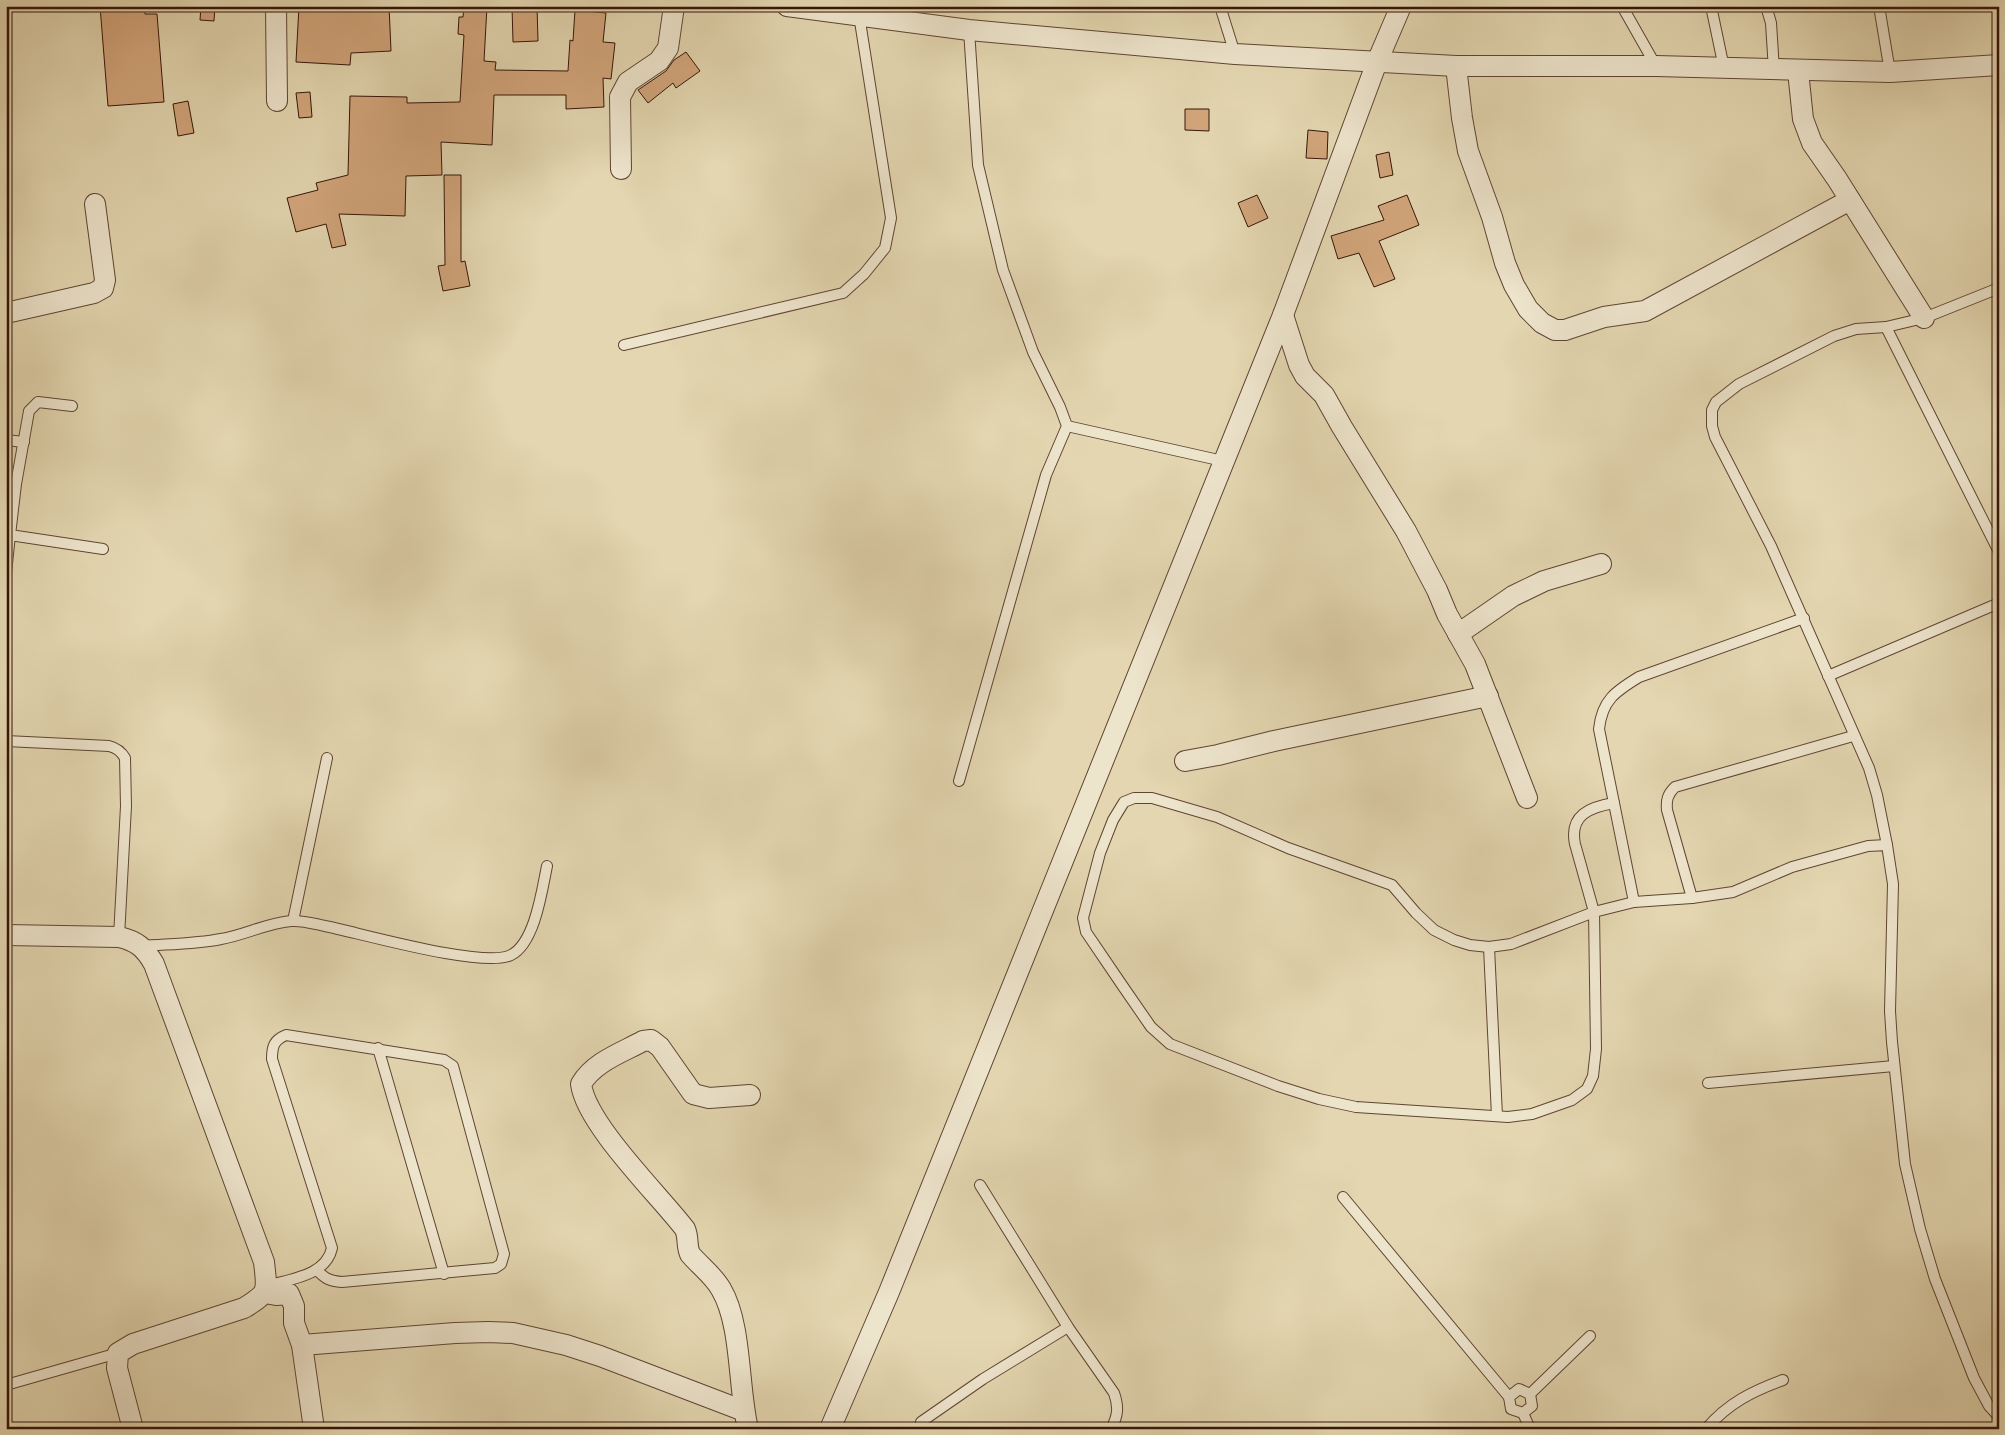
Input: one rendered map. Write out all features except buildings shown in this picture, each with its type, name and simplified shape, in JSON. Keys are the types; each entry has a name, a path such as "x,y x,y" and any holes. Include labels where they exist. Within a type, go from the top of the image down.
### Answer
{"street":[{"path":"276,6 277,101"},
{"path":"620,169 620,98 628,82 659,61 668,48 674,6"},
{"path":"787,6 869,13 969,30 1235,54 1456,66 1656,66 1890,72 1999,66"},
{"path":"830,1429 889,1292 1283,315 1377,62 1401,6"},
{"path":"1456,66 1468,151 1492,217 1505,263 1514,285 1528,309 1542,322 1555,330 1565,330 1604,317 1645,311 1850,200"},
{"path":"1798,71 1803,119 1807,133 1924,318"},
{"path":"6,313 94,293 104,288 94,204"},
{"path":"1283,315 1299,366 1305,376 1324,395 1342,428 1406,531 1475,664 1527,798"},
{"path":"1458,634 1513,596 1544,581 1601,564"},
{"path":"1186,761 1488,696"},
{"path":"6,935 119,937 133,940 142,946 154,964 254,1234 264,1262 266,1290"},
{"path":"746,1420 734,1332 725,1296 718,1284 690,1254 687,1248 688,1236 685,1229 611,1141 586,1101 581,1084 599,1064 643,1041 650,1040 660,1047 694,1094 709,1098 750,1095"},
{"path":"266,1290 290,1296 294,1306 294,1323 302,1345 314,1429"},
{"path":"133,1429 117,1368 118,1353 133,1344 244,1308 266,1290"},
{"path":"302,1345 455,1333 513,1333 566,1344 600,1356 746,1420"}],"lane":[{"path":"1220,6 1235,54"},
{"path":"1622,6 1656,66"},
{"path":"1711,6 1724,68"},
{"path":"1766,6 1771,23 1774,70"},
{"path":"1879,6 1890,72"},
{"path":"624,345 843,293 864,274 885,248 892,218 869,13"},
{"path":"959,781 1046,475 1067,426 1060,407 1033,352 1003,270 978,166 969,30"},
{"path":"1999,288 1924,318 1886,328 1856,329 1834,336 1739,384 1716,402 1712,410 1712,426 1715,437 1771,546 1804,618 1868,768 1877,795 1893,884 1890,1010 1905,1164 1920,1229 1935,1279 1974,1378 1989,1406 1999,1417"},
{"path":"1886,328 1999,552"},
{"path":"6,573 29,411 38,402 72,406"},
{"path":"1067,426 1224,461"},
{"path":"6,440 24,442"},
{"path":"10,535 103,549"},
{"path":"1828,676 1999,603"},
{"path":"1634,902 1599,729 1604,705 1617,692 1640,677 1804,618"},
{"path":"1692,898 1667,810 1666,801 1669,793 1675,787 1853,736"},
{"path":"6,741 109,746 116,748 125,758 126,806 119,937"},
{"path":"293,921 327,758"},
{"path":"1614,803 1602,805 1588,811 1579,818 1574,828 1575,844 1594,912 1596,1049 1593,1076 1588,1089 1572,1100 1552,1108 1518,1116 1497,1116 1356,1107 1278,1086 1170,1044 1151,1027 1086,932 1083,918 1100,853 1118,810 1124,802 1134,798 1152,798 1217,817 1288,848 1392,885 1416,914 1434,930 1454,940 1470,945 1489,947 1511,944 1594,912 1634,902 1692,898 1733,892 1792,867 1868,846 1887,845"},
{"path":"142,946 221,939 261,927 293,921 325,926 469,957 500,958 510,956 520,949 527,937 537,913 547,866"},
{"path":"1489,947 1497,1116"},
{"path":"266,1290 317,1270 330,1258 332,1248 272,1059 274,1044 278,1039 286,1035 437,1057 453,1066 504,1254 501,1264 495,1268 444,1274 342,1282 331,1281 323,1277 317,1270"},
{"path":"378,1048 444,1274"},
{"path":"1708,1083 1894,1066"},
{"path":"980,1185 1068,1327 1114,1393 1118,1405 1116,1419 1110,1429"},
{"path":"1343,1197 1509,1397 1511,1409 1523,1413 1530,1429"},
{"path":"920,1422 983,1379 1068,1327"},
{"path":"1530,1394 1590,1336"},
{"path":"6,1385 118,1353"},
{"path":"1706,1429 1725,1408 1745,1396 1783,1380"},
{"path":"1509,1397 1518,1389 1530,1394"},
{"path":"1523,1413 1532,1406 1530,1394"}]}
